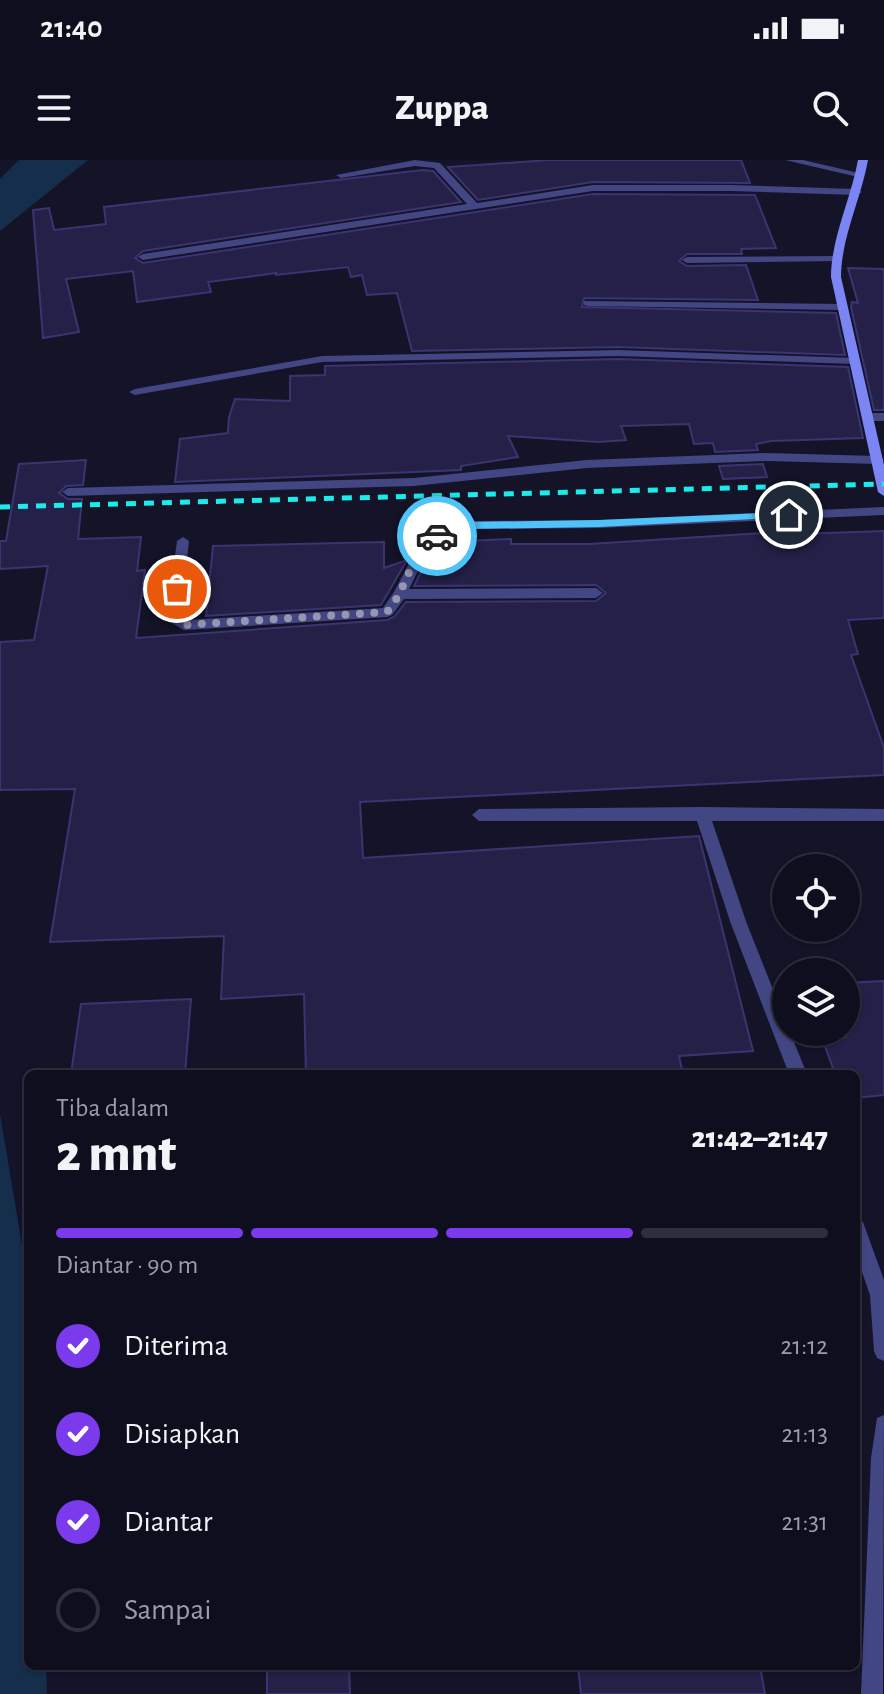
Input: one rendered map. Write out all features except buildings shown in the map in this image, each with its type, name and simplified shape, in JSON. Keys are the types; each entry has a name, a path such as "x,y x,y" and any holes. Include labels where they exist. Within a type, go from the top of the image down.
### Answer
{"street":[{"path":"790,160 858,174"},
{"path":"863,160 857,192 836,259 841,307 884,492"},
{"path":"341,175 415,163 437,165 475,207"},
{"path":"143,257 609,187 857,192"},
{"path":"687,260 836,259"},
{"path":"588,303 841,307"},
{"path":"135,392 322,359 631,353 855,361"},
{"path":"869,417 884,417"},
{"path":"68,492 414,482 587,464 766,457 878,460"},
{"path":"183,541 174,613 184,625 387,612 400,594 426,542 467,525 599,524 884,511"},
{"path":"400,594 596,593"},
{"path":"702,813 739,924 796,1070"},
{"path":"479,815 884,815"},
{"path":"860,1240 880,1295 884,1351"},
{"path":"872,1694 878,1606 877,1494 884,1425"}],"water":[{"path":"19,160 88,160 0,231 0,179"},
{"path":"0,1114 24,1257 24,1670 46,1670 47,1694 0,1694"}],"railway":[{"path":"0,507 884,484"}],"way so far":[{"path":"177,589 174,613 179,623 184,625 387,612 400,594 426,542 437,536"}],"route":[{"path":"437,536 467,525 599,524 789,515"}]}
